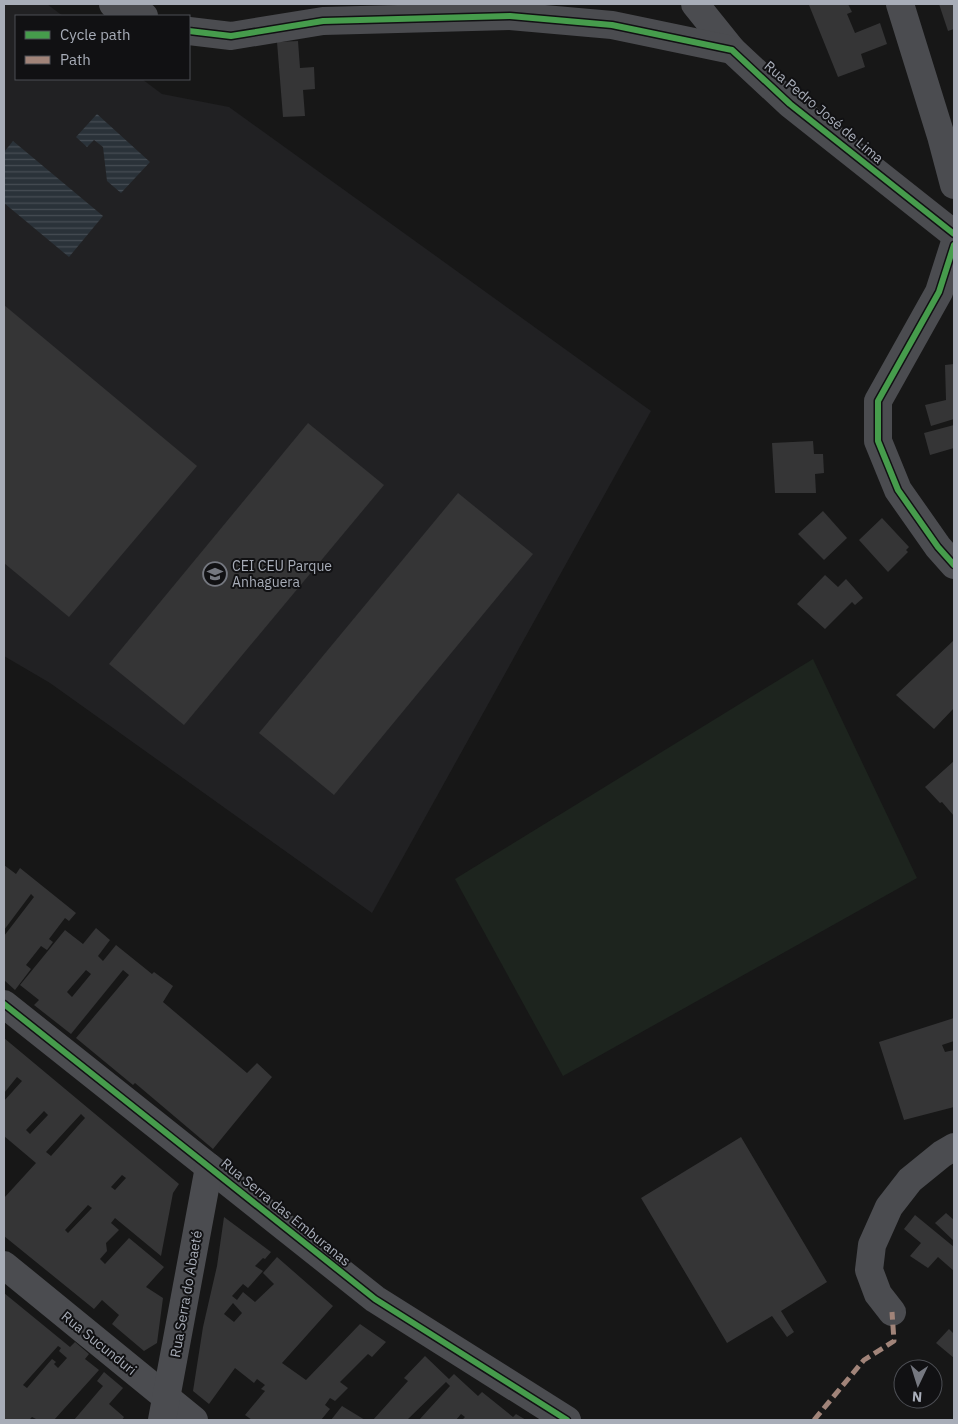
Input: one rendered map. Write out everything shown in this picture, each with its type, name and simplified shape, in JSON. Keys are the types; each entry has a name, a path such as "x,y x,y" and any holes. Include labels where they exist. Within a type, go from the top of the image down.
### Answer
{"street":[{"path":"113,4 141,15"},
{"name":"Rua Pedro José de Lima","path":"695,4 732,50 790,104 954,234"},
{"path":"900,4 941,136 954,185"},
{"path":"190,31 231,36 323,21 510,16 612,25 732,50"},
{"path":"954,245 939,292 878,400 878,441 898,490 938,547 954,565"},
{"name":"Rua Serra das Emburanas","path":"4,1004 375,1299 566,1420"},
{"path":"892,1312 878,1294 869,1270 872,1245 889,1206 910,1180 942,1154 954,1147"},
{"name":"Rua Serra do Abaeté","path":"164,1409 209,1167"},
{"name":"Rua Sucunduri","path":"4,1265 164,1409 194,1420"}],"shaded area":[{"path":"4,4 47,4 62,15 15,15 15,80 143,80 162,94 229,107 651,411 372,913 50,683 4,656"},
{"path":"97,114 150,162 121,193 107,181 103,147 94,140 87,147 76,137"},
{"path":"13,141 103,216 69,257 4,203 4,152"},
{"path":"813,659 917,878 563,1076 455,879"}],"building":[{"path":"848,4 852,12 847,14 855,33 880,23 887,44 861,54 865,67 838,77 809,5"},
{"path":"939,4 954,4 954,29 948,31"},
{"path":"298,41 300,68 314,67 315,89 303,90 305,116 283,117 277,42"},
{"path":"4,305 197,466 69,617 4,563"},
{"path":"954,364 954,419 931,426 925,405 946,400 945,365"},
{"path":"308,423 384,485 184,725 109,664"},
{"path":"954,425 954,448 930,455 924,433"},
{"path":"813,441 814,454 823,454 824,473 815,474 816,493 775,493 772,443"},
{"path":"458,493 533,554 334,795 259,733"},
{"path":"823,511 847,538 824,560 798,534"},
{"path":"882,518 909,547 906,550 908,552 888,572 859,540"},
{"path":"825,575 838,587 846,579 863,598 855,605 852,602 825,629 797,604"},
{"path":"954,640 954,708 934,729 896,695"},
{"path":"954,761 954,816 925,787"},
{"path":"4,865 16,874 20,868 76,913 69,921 65,918 49,939 53,942 47,950 41,946 26,965 31,969 15,990 4,980 4,936 34,897 31,894 4,930"},
{"path":"96,928 110,940 98,956 103,961 116,945 152,974 154,972 173,986 163,1002 247,1073 257,1063 272,1077 213,1149 135,1083 133,1085 76,1038 129,975 123,970 71,1034 34,1005 39,1000 20,985 65,930 83,944","holes":["86,970 91,974 72,997 67,992"]},
{"path":"954,1018 954,1041 942,1045 945,1052 954,1050 954,1107 904,1120 879,1042"},
{"path":"4,1038 179,1184 173,1193 161,1256 115,1218 111,1223 119,1230 106,1243 107,1251 100,1259 105,1264 129,1238 164,1267 146,1287 163,1298 157,1343 144,1351 112,1324 119,1315 102,1300 94,1309 4,1236 4,1198 36,1163 4,1136 4,1101 22,1081 17,1077 4,1093","holes":["44,1111 48,1115 30,1134 26,1130","81,1114 85,1118 51,1156 46,1152","122,1175 126,1178 115,1190 111,1187","88,1205 92,1208 68,1233 65,1230"]},
{"path":"741,1137 827,1282 781,1311 794,1332 787,1337 772,1316 727,1343 641,1198"},
{"path":"946,1213 954,1220 954,1241 935,1223"},
{"path":"915,1215 954,1247 954,1271 938,1257 928,1268 910,1256 921,1243 904,1229"},
{"path":"224,1217 271,1252 255,1266 263,1271 248,1288 243,1284 232,1296 237,1300 243,1292 255,1302 274,1284 263,1273 277,1257 333,1306 282,1363 306,1380 360,1324 386,1342 372,1357 368,1354 340,1382 348,1388 335,1401 330,1398 325,1405 330,1409 321,1420 252,1420 245,1415 265,1391 261,1389 265,1385 257,1379 254,1383 235,1368 209,1404 193,1391 203,1327 217,1266","holes":["233,1303 242,1313 234,1322 224,1314"]},
{"path":"4,1293 70,1347 75,1342 89,1354 85,1359 99,1370 54,1420 35,1420 32,1417 29,1420 4,1420","holes":["58,1346 61,1348 59,1351 67,1358 58,1368 54,1364 56,1362 52,1359 27,1388 23,1385"]},
{"path":"949,1329 954,1334 954,1358 936,1343"},
{"path":"425,1356 449,1379 454,1374 478,1396 482,1392 513,1417 516,1414 526,1420 462,1420 465,1417 461,1414 456,1420 419,1420 450,1386 446,1382 407,1420 373,1420 408,1381 404,1378"},
{"path":"104,1372 123,1388 109,1404 124,1417 122,1420 74,1420 103,1386 97,1381"},
{"path":"342,1406 365,1420 331,1420"}],"marked path":[{"path":"814,1420 864,1360 894,1341 892,1312"}],"cycle path":[{"path":"190,31 231,36 323,21 510,16 612,25 732,50 790,104 954,234"},
{"path":"954,245 939,292 878,401 878,441 898,490 938,547 954,565"},
{"path":"4,1004 375,1299 567,1420"}],"place":[{"name":"CEI CEU Parque Anhaguera","path":"215,574"}]}
